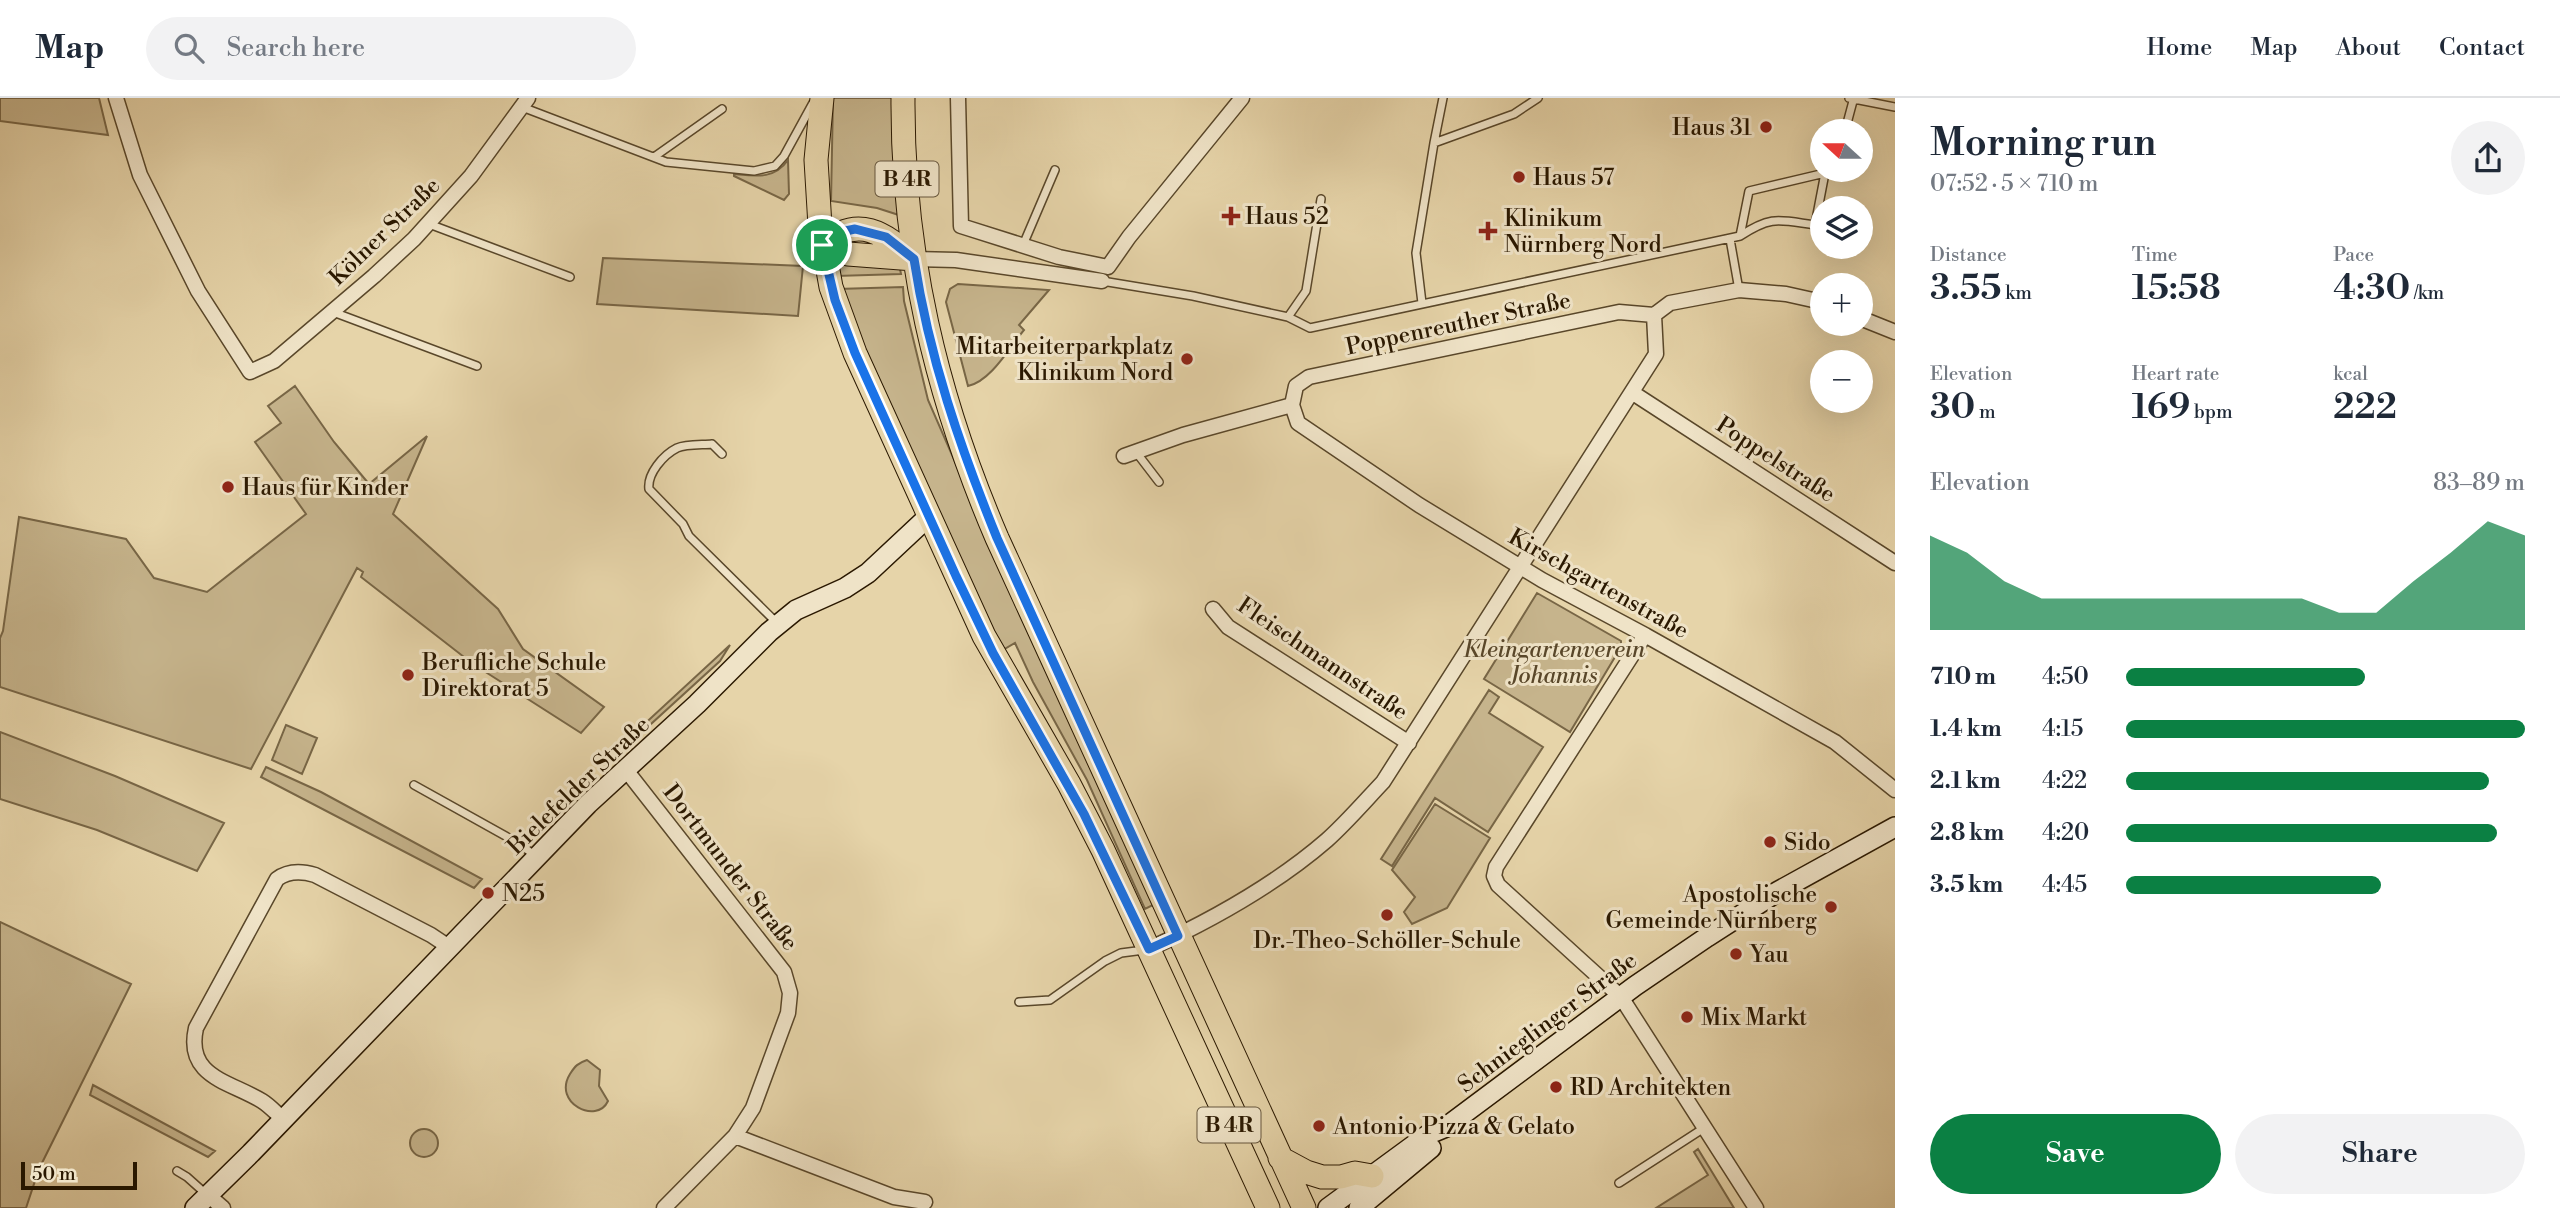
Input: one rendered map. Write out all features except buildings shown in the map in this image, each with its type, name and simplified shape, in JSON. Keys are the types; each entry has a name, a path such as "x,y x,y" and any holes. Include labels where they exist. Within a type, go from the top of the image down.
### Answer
{"main road":[{"name":"B 4R","path":"822,98 817,140 822,245 835,300 855,353 984,636 1084,814 1268,1208"},
{"name":"B 4R","path":"903,98 905,161 914,259 926,329 940,381 974,483 1304,1208"},
{"path":"822,245 844,230 863,230 886,237 914,259"},
{"path":"1280,1158 1322,1177 1341,1177 1355,1172 1372,1176"}],"street":[{"name":"Kölner Straße","path":"116,98 140,175 198,291 250,372 274,361 374,276 429,224 478,167 525,102"},
{"path":"958,98 961,226 1105,274"},
{"path":"1105,274 1129,237 1242,98"},
{"path":"914,259 956,260 1105,274"},
{"path":"1654,316 1670,303 1739,290 1786,294 1810,299"},
{"name":"Poppenreuther Straße","path":"1292,405 1296,386 1309,377 1619,312 1654,316"},
{"name":"Fleischmannstraße","path":"1149,949 1178,936 1281,877 1328,839 1383,782 1656,354 1654,316"},
{"path":"1873,323 1895,332"},
{"name":"Poppelstraße","path":"1633,393 1895,563"},
{"path":"1130,454 1183,435 1292,405"},
{"name":"Kirschgartenstraße","path":"1292,405 1298,423 1419,505 1521,567 1817,731 1862,762 1895,790"},
{"name":"Bielefelder Straße","path":"208,1204 283,1119 588,804 778,624 796,610 862,578 929,516"},
{"name":"Fleischmannstraße","path":"1213,609 1228,627 1409,743"},
{"path":"1645,635 1496,867 1494,876 1498,885 1621,997 1756,1208"},
{"name":"Dortmunder Straße","path":"626,770 784,972 790,993 788,1013 752,1108 735,1136 664,1208"},
{"name":"Schnieglinger Straße","path":"1328,1208 1429,1134 1446,1127 1621,997 1760,903 1895,827"},
{"path":"283,1119 263,1102 209,1073 198,1063 193,1052 196,1028 277,879 290,872 315,874 449,947"},
{"name":"Schnieglinger Straße","path":"1359,1208 1436,1143 1446,1127"},
{"path":"735,1136 894,1197 925,1202"}],"lane":[{"path":"525,102 666,162 754,171 775,166 784,156 815,98"},
{"path":"1422,303 1416,253 1443,98"},
{"path":"1434,144 1514,114 1538,98"},
{"path":"1847,119 1851,99 1895,107"},
{"path":"654,157 722,109"},
{"path":"1022,246 1055,170"},
{"path":"1740,236 1749,191 1810,176"},
{"path":"1105,274 1288,317 1310,328 1730,239 1774,219 1815,225 1824,182"},
{"path":"1288,317 1306,291 1321,199"},
{"path":"429,224 569,277"},
{"path":"1730,239 1739,290"},
{"path":"332,312 477,366"},
{"path":"722,454 712,444 678,447 654,470 648,480 649,489 683,524 689,536 778,624"},
{"path":"1130,454 1159,482"},
{"path":"414,785 538,857"},
{"path":"1018,1002 1050,1000 1105,961 1121,953 1149,949"},
{"path":"1619,1182 1705,1128"},
{"path":"177,1171 187,1177 208,1204"}],"green space":[{"path":"0,98 99,98 108,135 0,121"},
{"path":"833,98 897,98 902,216 877,208 831,201"},
{"path":"788,160 789,194 784,200 734,176 770,174"},
{"path":"603,258 803,266 798,316 597,304"},
{"path":"837,262 900,269 901,274 836,276"},
{"path":"958,284 1049,290 1019,325 1024,330 999,363 984,378 968,386 946,302 950,289"},
{"path":"903,287 928,400 1155,904 1145,909 1087,780 1033,682 1015,643 1001,651 838,289"},
{"path":"295,386 334,442 369,484 427,436 393,514 498,609 523,649 604,707 581,733 473,664 361,577 363,572 357,568 251,769 0,687 0,638 19,517 126,539 154,578 207,592 306,514 255,442 281,423 268,406"},
{"name":"Kleingartenverein Johannis","path":"1537,593 1621,641 1621,647 1570,732 1484,679"},
{"path":"730,645 720,661 629,744 626,741"},
{"path":"1489,690 1499,697 1489,713 1543,747 1488,832 1435,798 1392,866 1381,859"},
{"path":"286,725 317,738 302,774 272,760"},
{"path":"0,732 115,776 224,823 197,871 97,830 0,799"},
{"path":"266,767 321,792 482,879 474,888 261,777"},
{"path":"1435,804 1490,838 1447,908 1412,924 1404,912 1415,897 1392,870"},
{"path":"0,922 131,984 39,1169 26,1208 0,1208"},
{"path":"587,1060 600,1070 599,1086 608,1101 595,1111 578,1107 571,1102 567,1094 566,1084 570,1074 577,1065"},
{"path":"93,1085 215,1151 208,1157 90,1095"},
{"path":"424,1129 434,1133 438,1143 434,1153 424,1157 414,1153 410,1143 414,1133"},
{"path":"1698,1149 1734,1208 1656,1208 1708,1175 1694,1152"}],"place":[{"name":"Haus 31","path":"1766,127"},
{"name":"Haus 57","path":"1519,177"},
{"name":"Haus 52","path":"1231,216"},
{"name":"Klinikum Nürnberg Nord","path":"1488,231"},
{"name":"Mitarbeiterparkplatz Klinikum Nord","path":"1187,359"},
{"name":"Haus für Kinder","path":"228,487"},
{"name":"Berufliche Schule Direktorat 5","path":"408,675"},
{"name":"Sido","path":"1770,842"},
{"name":"N25","path":"488,893"},
{"name":"Apostolische Gemeinde Nürnberg","path":"1831,907"},
{"name":"Dr.-Theo-Schöller-Schule","path":"1387,915"},
{"name":"Yau","path":"1736,954"},
{"name":"Mix Markt","path":"1687,1017"},
{"name":"RD Architekten","path":"1556,1087"},
{"name":"Antonio Pizza & Gelato","path":"1319,1126"}],"route":[{"path":"844,230 863,230 886,237 914,259 926,329 956,434 974,483 1178,936 1149,949 1103,850 1042,736 993,653 855,353 835,300 822,245 844,230"}]}
